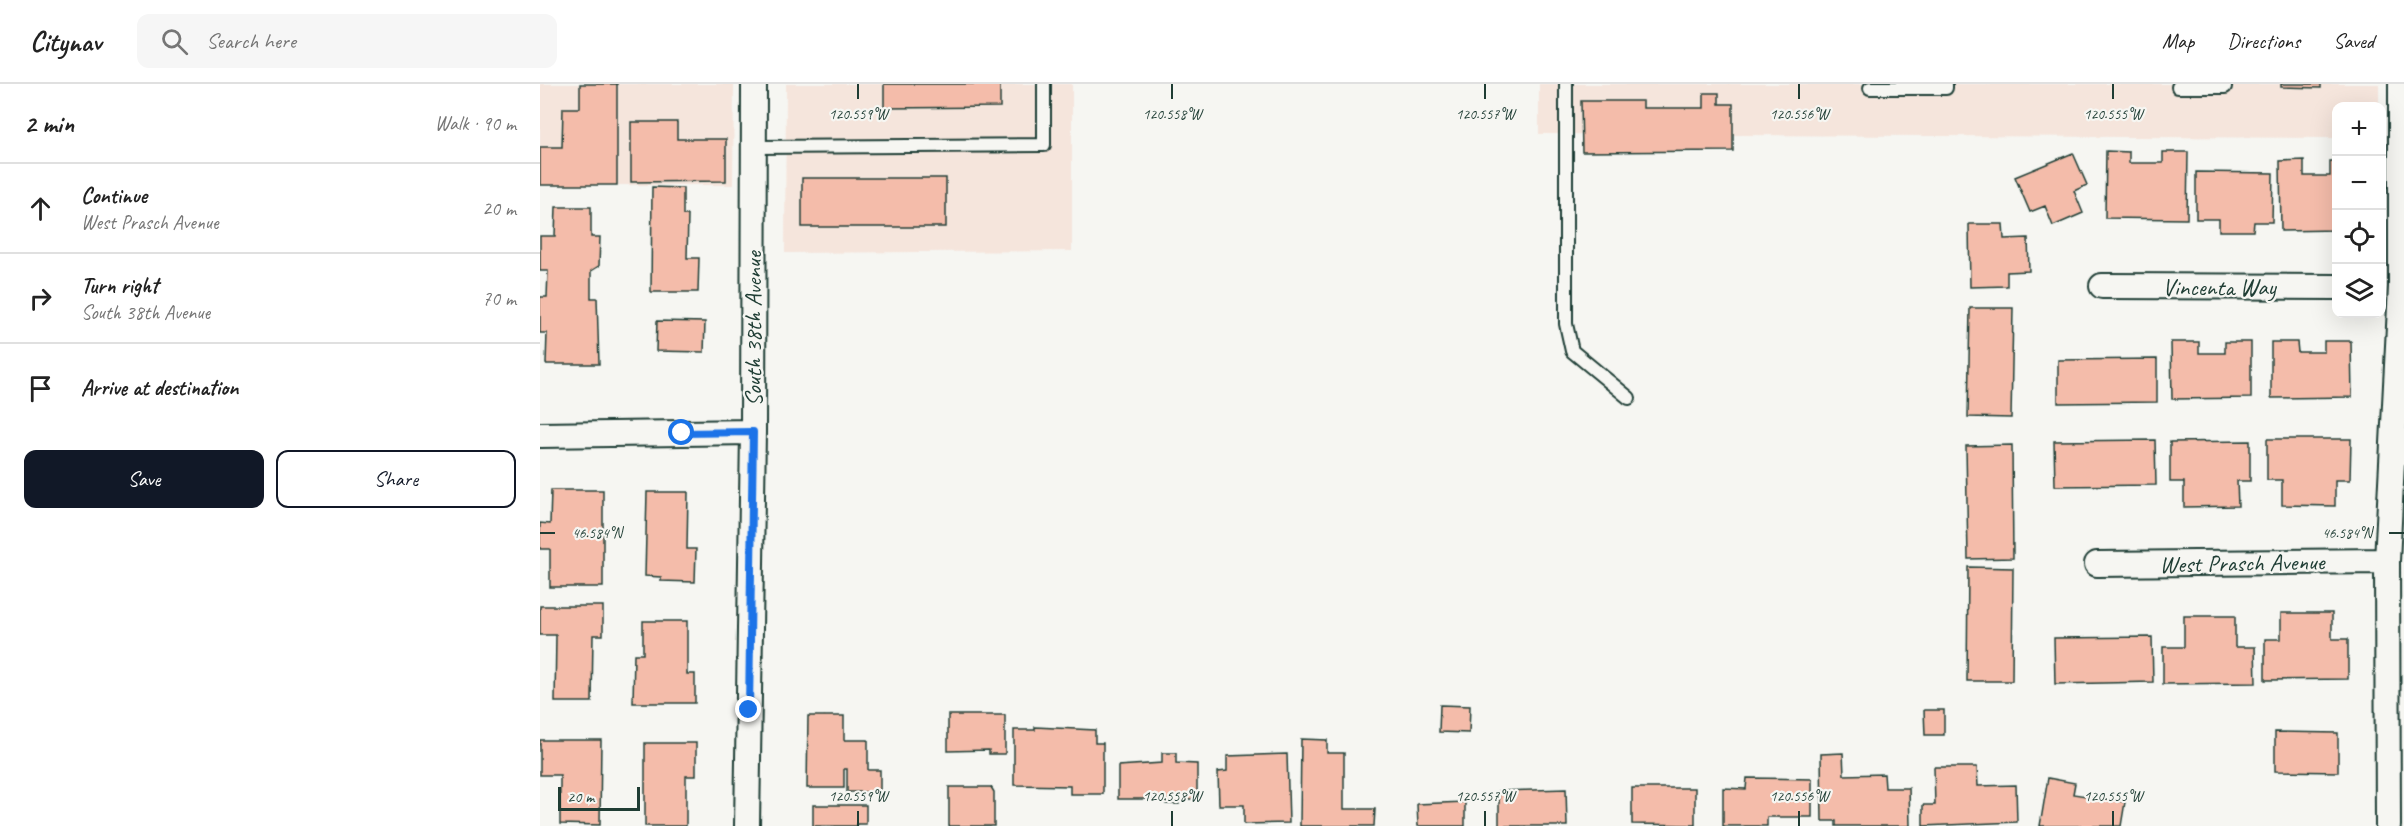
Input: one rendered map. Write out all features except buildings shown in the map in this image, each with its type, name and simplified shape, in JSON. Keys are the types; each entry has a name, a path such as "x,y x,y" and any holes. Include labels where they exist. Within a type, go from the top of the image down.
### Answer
{"street":[{"name":"South 38th Avenue","path":"747,826 753,432 754,84"},
{"path":"2388,826 2387,561 2391,287 2402,95"},
{"name":"Vincenta Way","path":"2102,286 2332,287"},
{"path":"540,435 753,432"},
{"name":"West Prasch Avenue","path":"2097,564 2387,561"}],"lane":[{"path":"754,147 1044,145 1044,84"},
{"path":"1566,84 1566,324 1572,351 1629,398"},
{"path":"1870,88 1946,88 1946,84"},
{"path":"2178,87 2225,87 2225,84"}],"shaded area":[{"path":"540,84 734,84 733,185 540,185"},
{"path":"786,84 1072,84 1072,251 785,253"},
{"path":"1539,84 2379,84 2379,102 2332,102 2332,138 1539,134"}],"route":[{"path":"682,433 753,432 749,710"}]}
